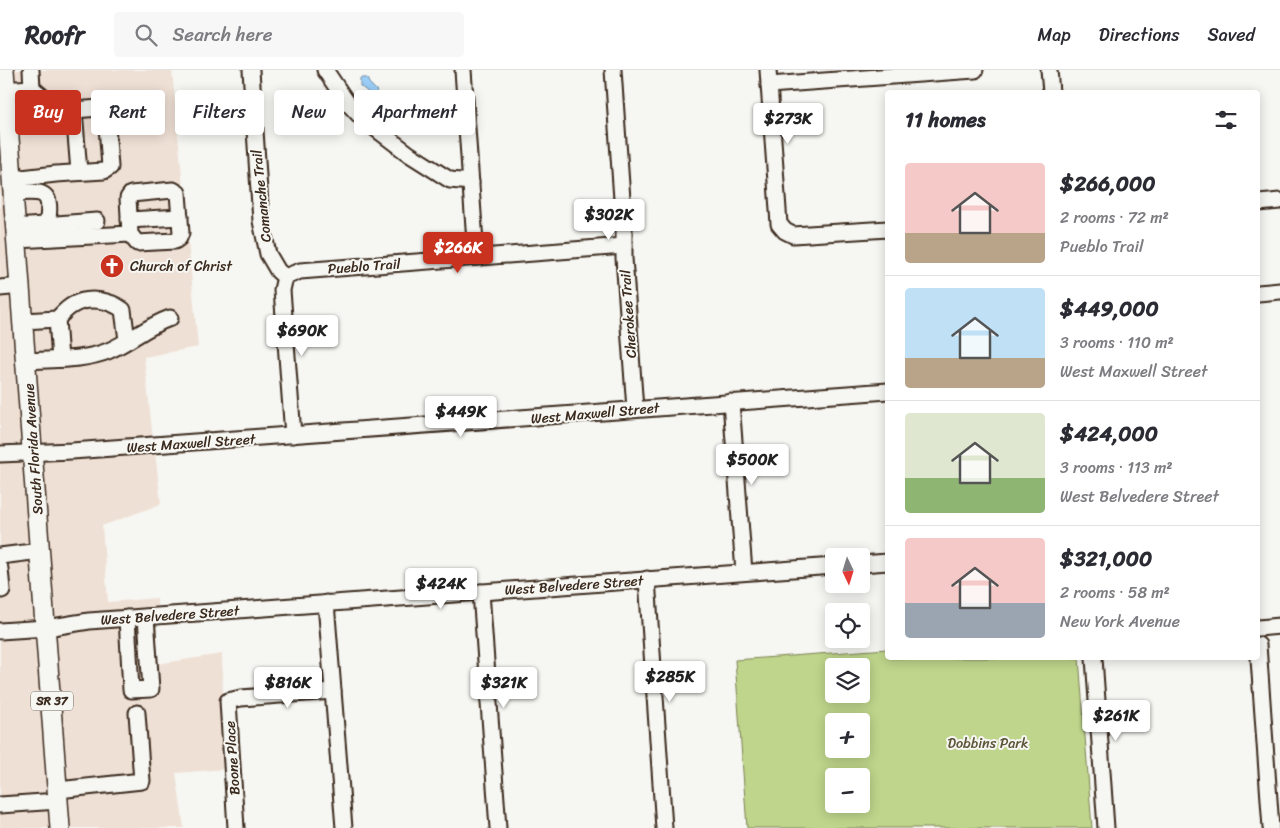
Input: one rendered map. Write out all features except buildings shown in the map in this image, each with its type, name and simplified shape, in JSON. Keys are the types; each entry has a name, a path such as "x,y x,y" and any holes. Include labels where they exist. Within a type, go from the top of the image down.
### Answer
{"main road":[{"name":"South Florida Avenue","path":"4,70 5,133 17,234 24,321 60,828"}],"street":[{"path":"31,70 32,88"},
{"name":"Comanche Trail","path":"251,70 263,230 268,254 285,277"},
{"path":"325,70 346,101 363,119 409,154 450,180 471,182"},
{"path":"463,70 476,257"},
{"name":"Cherokee Trail","path":"614,70 635,409"},
{"path":"885,228 793,235 785,231 779,224 768,77 975,70"},
{"path":"1049,70 1051,90"},
{"path":"3,90 32,88 34,90"},
{"path":"10,178 104,170 110,167 106,112 100,108 81,109"},
{"path":"76,135 79,172"},
{"path":"10,178 43,193 47,198 49,206 47,225"},
{"path":"173,190 178,193 181,233 175,241 137,243 129,227 128,198 131,194 173,190"},
{"path":"1260,203 1280,201"},
{"path":"17,234 129,227 180,217"},
{"path":"17,234 47,225 97,221"},
{"name":"Pueblo Trail","path":"285,277 300,270 624,246"},
{"path":"285,277 282,290 293,436"},
{"path":"0,288 21,286"},
{"path":"1260,293 1280,291"},
{"path":"24,321 58,319 74,304 84,301 102,300 116,304 123,310 126,340"},
{"path":"27,361 86,356 108,351 155,323 170,318"},
{"path":"58,319 60,359"},
{"name":"West Maxwell Street","path":"0,454 72,452 885,391"},
{"path":"731,402 744,572"},
{"path":"0,556 40,551"},
{"path":"870,563 885,562"},
{"name":"West Belvedere Street","path":"0,631 46,628 89,621 127,618 825,567"},
{"path":"0,569 2,590"},
{"path":"647,579 664,828"},
{"path":"481,592 498,828"},
{"path":"326,603 344,828"},
{"path":"127,618 132,690 151,689 146,617"},
{"path":"1260,628 1280,626"},
{"path":"1094,660 1106,828"},
{"path":"1259,660 1271,828"},
{"name":"Boone Place","path":"236,828 228,701 241,698 333,690"},
{"path":"0,805 142,781 137,713"}],"shaded area":[{"path":"10,70 172,70 175,102 175,135 178,135 198,347 144,357 153,439 38,446"},
{"path":"0,87 15,280 0,281"},
{"path":"16,293 27,446 0,448 0,294"},
{"path":"155,452 161,504 102,526 108,602 157,598 157,609 51,620 39,459"},
{"path":"28,459 39,621 0,625 0,461"},
{"path":"157,623 157,664 222,654 225,769 176,773 184,828 66,828 52,633"},
{"path":"41,634 52,795 0,798 0,638"},
{"path":"53,808 55,828 0,828 0,812"}],"green space":[{"name":"Dobbins Park","path":"885,649 885,660 1079,660 1092,828 747,828 735,660"}],"water":[{"path":"360,78 367,78 376,90 365,90 360,86"}],"place":[{"name":"Church of Christ","path":"112,266"}]}
